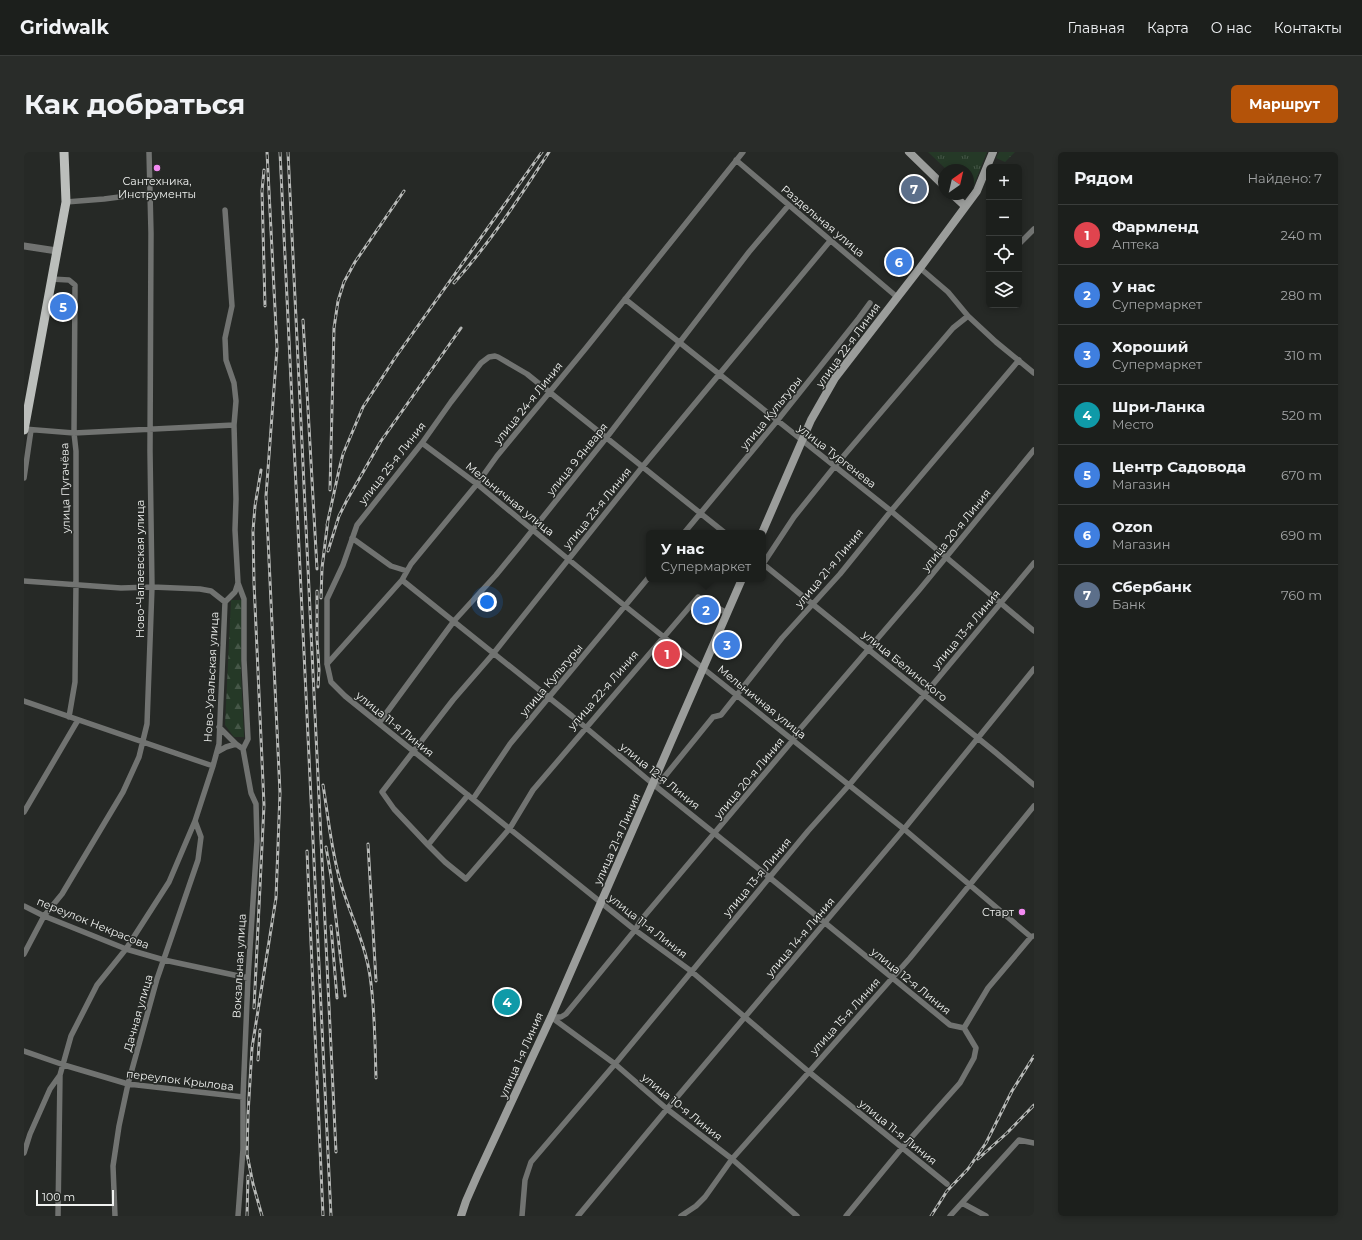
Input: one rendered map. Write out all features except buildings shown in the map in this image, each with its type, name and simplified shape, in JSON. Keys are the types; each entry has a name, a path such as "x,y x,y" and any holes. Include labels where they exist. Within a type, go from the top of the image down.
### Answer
{"main road":[{"path":"27,430 51,279 66,202 64,152"},
{"path":"909,152 938,180"},
{"name":"улица 22-я Линия","path":"763,530 811,420 835,378 977,191 993,152"},
{"path":"958,200 965,206"},
{"path":"704,668 741,582"},
{"name":"улица 21-я Линия","path":"601,902 704,668"},
{"name":"улица 1-я Линия","path":"461,1216 476,1176 551,1017 601,902"}],"street":[{"name":"Ново-Чапаевская улица","path":"24,954 44,916 62,894 123,792 139,757 147,724 152,587 150,429 151,233 149,152"},
{"name":"улица 24-я Линия","path":"327,664 402,580 411,564 477,484 497,456 743,152"},
{"name":"Раздельная улица","path":"736,160 788,206 897,297"},
{"path":"66,202 150,193"},
{"name":"улица 9 Января","path":"379,723 454,621 496,575 532,531 607,437 749,252 788,206"},
{"path":"220,727 236,744 243,749 248,739 244,660 244,599 238,583 234,530 236,498 234,425 236,401 234,383 226,360 225,338 232,306 226,210"},
{"path":"1022,241 1034,229"},
{"name":"улица 23-я Линия","path":"428,845 394,809 382,792 453,700 493,654 568,559 830,241"},
{"path":"24,246 56,251"},
{"path":"920,268 948,292 968,316 996,342 1034,373"},
{"name":"улица Пугачёва","path":"51,279 69,280 75,286 75,682 69,717"},
{"name":"улица Тургенева","path":"625,299 891,511 1034,631"},
{"name":"улица Культуры","path":"687,530 777,421 870,303"},
{"path":"766,559 794,517 835,466 953,328 968,316"},
{"name":"улица 25-я Линия","path":"327,664 327,599 343,565 357,525 422,443 481,363 489,357 495,356 527,374 550,392"},
{"name":"улица 21-я Линия","path":"653,784 661,781 713,716 721,715 782,638 840,574 891,511 1019,360"},
{"path":"550,392 644,466 721,530"},
{"path":"24,478 27,430 74,433 234,425"},
{"name":"Мельничная улица","path":"422,443 477,484 532,531 663,637 704,668 848,786 904,829 970,886 1032,936"},
{"name":"улица 20-я Линия","path":"551,1017 561,1017 566,1014 635,930 641,920 793,740 800,729 946,558 1034,450"},
{"path":"352,538 391,566 407,571"},
{"name":"улица 13-я Линия","path":"522,1216 524,1180 531,1162 615,1064 769,877 848,786 1034,563"},
{"name":"улица Белинского","path":"766,566 1034,785"},
{"name":"улица 12-я Линия","path":"402,580 892,978 950,1024 964,1028"},
{"path":"24,581 121,588 152,587 200,589 211,591 225,602"},
{"name":"улица Культуры","path":"428,845 471,797 510,744 646,581"},
{"name":"Ново-Уральская улица","path":"24,1153 30,1134 50,1089 60,1075 71,1036 96,985 126,949 169,882 195,821 219,744 225,602 234,592 238,583"},
{"name":"улица 22-я Линия","path":"428,845 444,862 466,879 510,828 533,790 698,597 727,613"},
{"name":"улица 11-я Линия","path":"327,664 331,682 345,696 635,930 691,971 809,1072 947,1184"},
{"name":"улица 14-я Линия","path":"578,1216 666,1109 745,1018 904,829 1034,669"},
{"path":"24,702 213,766"},
{"path":"24,812 78,720"},
{"path":"217,752 236,744"},
{"name":"Вокзальная улица","path":"238,1216 243,1149 243,1098 248,978 257,841 256,804 251,793 243,749"},
{"name":"улица 15-я Линия","path":"681,1216 696,1206 705,1197 732,1160 910,958 1034,806"},
{"name":"Дачная улица","path":"115,1216 113,1166 119,1126 128,1084 157,979 198,860 201,837 195,821"},
{"name":"переулок Некрасова","path":"24,906 44,916 126,949 164,960 248,978"},
{"path":"846,1216 902,1148 960,1083 974,1058 976,1048 964,1028 988,988 1032,936"},
{"name":"улица 10-я Линия","path":"551,1017 615,1064 666,1109 732,1160 797,1216"},
{"name":"переулок Крылова","path":"24,1051 64,1065 128,1084 243,1098"},
{"path":"58,1216 60,1075"},
{"path":"950,1216 1018,1140 1034,1143"},
{"path":"962,1203 986,1216"}],"green space":[{"path":"928,152 987,152 974,184 974,164 941,164"},
{"path":"999,152 1015,152 1005,162 996,158"},
{"path":"231,600 242,600 241,674 244,737 234,737 225,725"}],"railway":[{"path":"262,1216 253,1184 247,1154 248,1114 252,1048 276,898 280,793 266,496 277,348 267,152"},
{"path":"280,152 331,1216"},
{"path":"288,152 336,1152"},
{"path":"327,525 343,454 363,407 395,358 542,152"},
{"path":"454,283 492,236 516,203 549,152"},
{"path":"264,170 262,191 265,306"},
{"path":"330,490 334,328 338,301 344,282 355,262 404,191"},
{"path":"303,320 317,569"},
{"path":"328,551 339,516 381,441 461,328"},
{"path":"254,1008 264,805 253,531 255,506 261,470"},
{"path":"321,598 322,568 328,520"},
{"path":"317,591 318,687"},
{"path":"323,785 336,866 368,963 374,1014 376,1078"},
{"path":"368,844 376,981"},
{"path":"326,847 331,876 345,996"},
{"path":"307,851 323,1216"},
{"path":"331,926 337,998"},
{"path":"258,1060 260,1030"},
{"path":"931,1216 947,1191 968,1169 986,1143 1012,1091 1034,1056"},
{"path":"978,1159 1007,1133 1034,1105"},
{"path":"247,1216 248,1176"}],"place":[{"name":"Сантехника, Инструменты","path":"157,168"},
{"name":"Сбербанк","path":"914,189"},
{"name":"Ozon","path":"899,262"},
{"name":"Центр Садовода","path":"63,307"},
{"name":"У нас","path":"706,610"},
{"name":"Хороший","path":"727,645"},
{"name":"Фармленд","path":"667,654"},
{"name":"Cтарт","path":"1022,912"},
{"name":"Шри-Ланка","path":"507,1002"}]}
